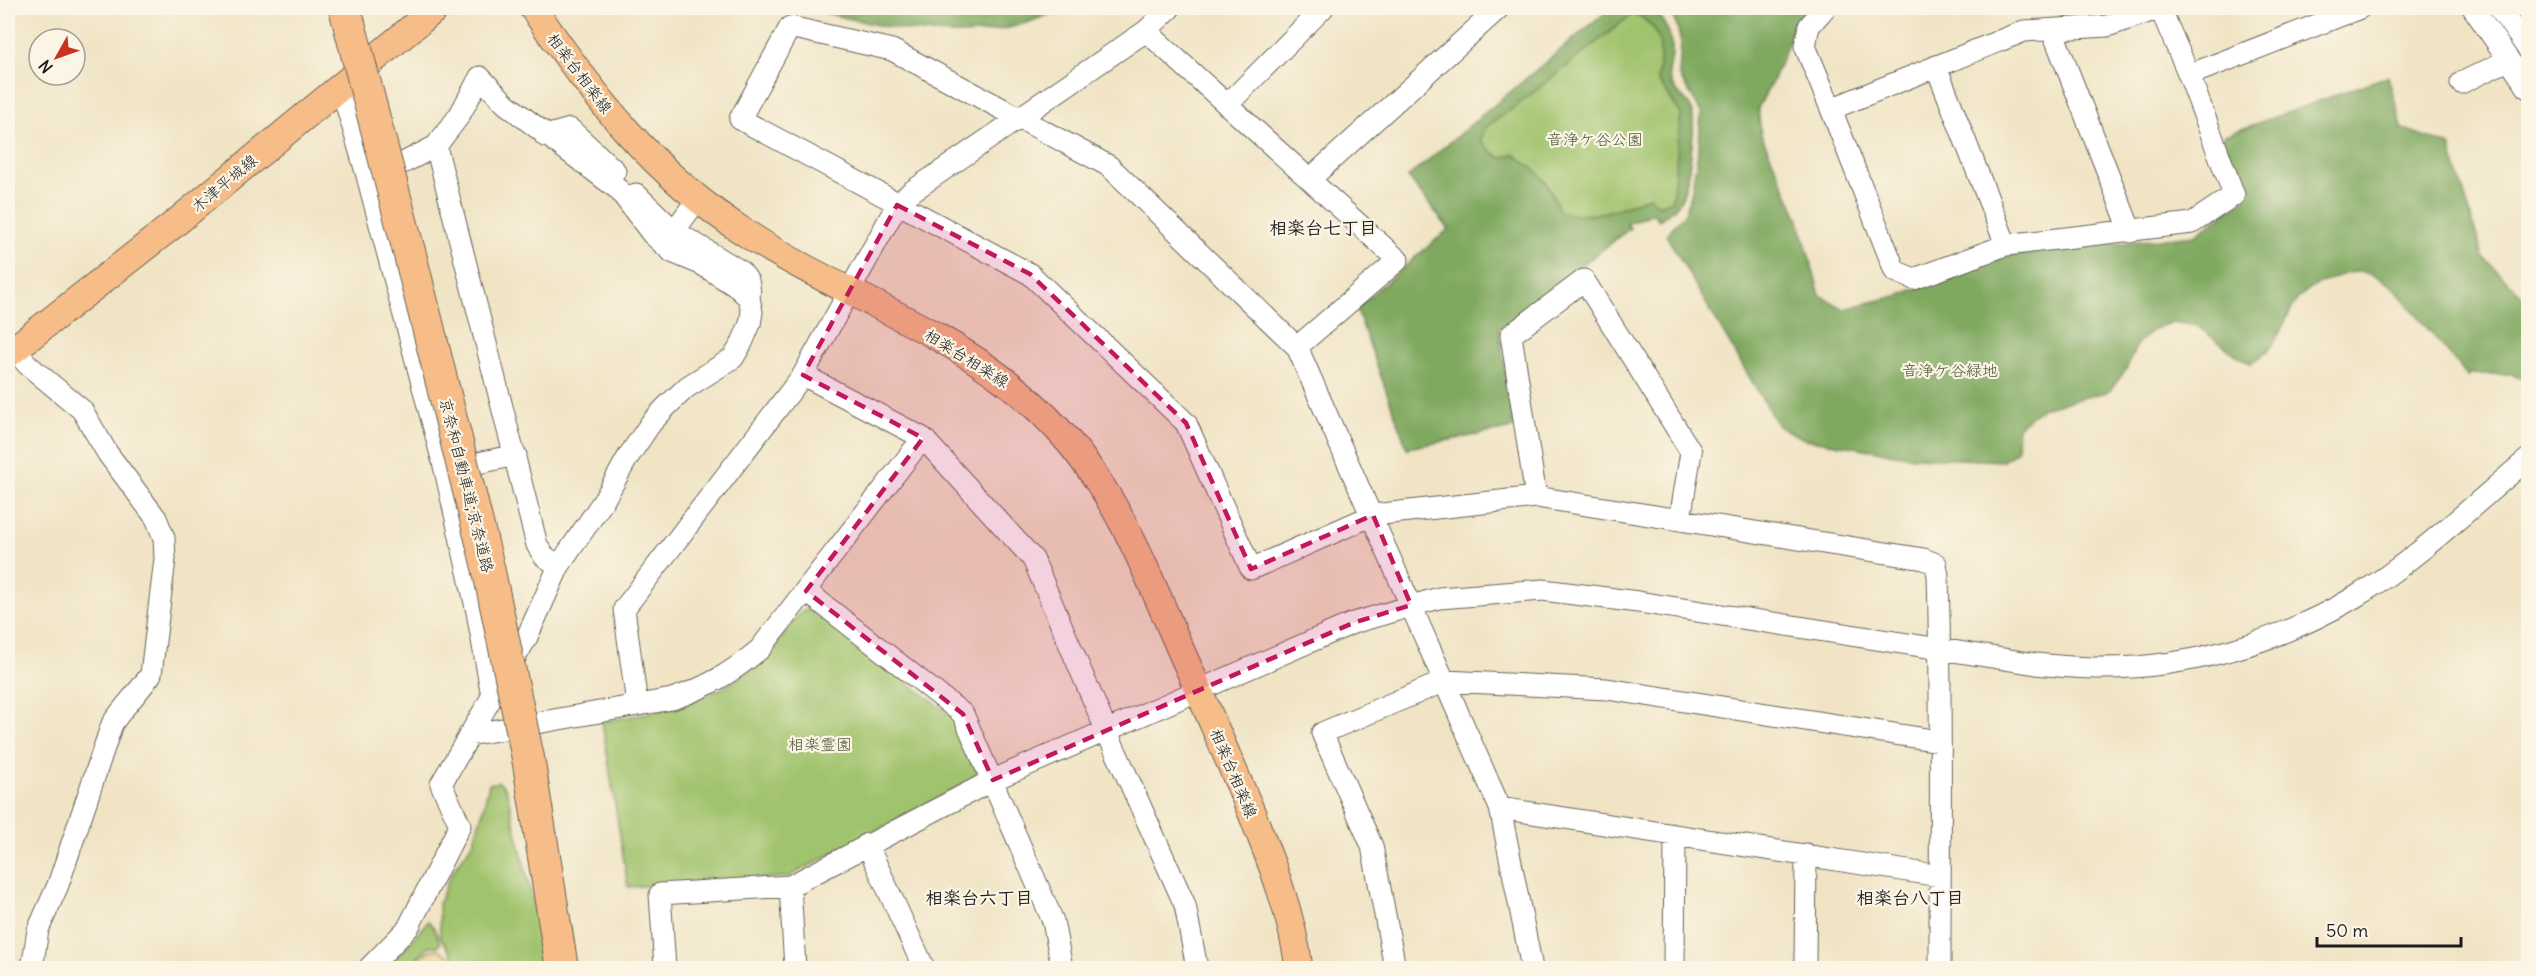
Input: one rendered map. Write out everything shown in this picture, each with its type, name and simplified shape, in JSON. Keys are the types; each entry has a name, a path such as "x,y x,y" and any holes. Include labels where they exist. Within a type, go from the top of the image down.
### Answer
{"highway":[{"name":"京奈和自動車道;京奈道路","path":"345,8 488,567 528,758 562,969"}],"main road":[{"name":"木津平城線","path":"10,348 173,225 436,8"},
{"name":"相楽台相楽線","path":"533,8 584,81 614,119 662,169 697,201 748,236 973,358 1034,405 1076,450 1100,484 1123,524 1198,690 1275,870 1299,969"}],"street":[{"path":"637,704 624,609 803,375 852,291 897,205 911,192 1146,31 1170,8"},
{"path":"1227,105 1323,8"},
{"path":"1310,179 1499,8"},
{"path":"1825,8 1809,26 1805,46 1895,271 1914,279 2006,245 2132,232 2192,223 2234,195 2189,75 2160,8 2108,26 2024,31 1832,109"},
{"path":"2189,75 2360,8"},
{"path":"2473,8 2529,88"},
{"path":"2499,8 2529,49"},
{"path":"1532,969 1500,808 1373,515 1297,346 1109,166 891,50 790,27 741,119 897,205 1030,274 1186,423 1251,569 1373,515 1536,497 1924,559 1936,564 1940,650 1940,969"},
{"path":"2052,30 2132,232"},
{"path":"1146,31 1398,260 1297,346"},
{"path":"2461,83 2508,60"},
{"path":"1936,66 2006,245"},
{"path":"366,172 405,162 436,146 459,116 480,77 506,104 545,136 581,159 619,189 652,234 672,252 701,264 737,287 749,298"},
{"path":"340,87 366,172 444,470 477,612 492,696"},
{"path":"369,969 408,928 460,825 441,784 527,637 559,566 604,500 651,423 687,387 733,358 750,324 752,312 748,278 739,270 674,231 570,129 545,136"},
{"path":"436,146 516,454 537,545 544,556 559,566"},
{"path":"674,231 697,201"},
{"path":"1536,497 1510,335 1584,280 1691,452 1680,519"},
{"path":"10,348 82,410 108,454 156,518 164,538 165,559 151,674 112,724 58,885 38,930 32,969"},
{"path":"803,375 923,438 1033,559 1107,732 1185,905 1197,969"},
{"path":"469,735 672,699 701,689 732,672 759,649 923,438"},
{"path":"444,470 516,454"},
{"path":"665,969 660,894 790,886 993,780 1353,623 1412,605 1439,598 1543,590 1638,602 2036,664 2101,668 2181,662 2232,649 2309,621 2356,597 2405,562 2529,459"},
{"path":"806,591 963,714 1053,921 1062,969"},
{"path":"1395,969 1372,846 1322,733 1445,681 1607,689 1939,741"},
{"path":"1500,808 1940,876"},
{"path":"1674,835 1674,969"},
{"path":"867,844 924,969"},
{"path":"1805,969 1806,854"},
{"path":"790,886 795,969"}],"highlighted area":[{"path":"897,205 1030,274 1186,423 1251,569 1373,515 1411,605 1353,623 993,780 963,714 806,591 923,438 803,375"}],"green space":[{"path":"804,8 899,8 945,12 995,8 1062,8 1029,22 997,30 965,34 902,29"},
{"name":"音浄ケ谷公園","path":"1611,8 1654,8 1670,35 1672,54 1669,78 1674,88 1690,106 1693,124 1687,178 1682,197 1675,207 1659,220 1653,213 1627,224 1630,228 1499,329 1514,428 1407,448 1413,259 1449,229 1408,177"},
{"name":"音浄ケ谷公園","path":"1611,8 1654,8 1671,41 1670,81 1690,106 1692,113 1691,151 1682,197 1675,207 1659,220 1653,213 1627,224 1630,228 1499,329 1514,428 1407,448 1356,308 1449,229 1408,177","holes":["1634,13 1644,19 1656,33 1659,41 1660,59 1657,79 1681,114 1672,200 1659,205 1649,197 1595,214 1560,212 1543,178 1532,167 1514,154 1502,158 1492,152 1481,140 1486,127 1515,107"]},
{"name":"音浄ケ谷緑地","path":"1667,8 1815,8 1791,37 1758,108 1761,134 1798,217 1820,295 1844,309 1896,296 2005,256 2195,235 2245,199 2222,136 2388,76 2402,128 2450,146 2483,257 2528,302 2528,382 2514,374 2469,374 2468,377 2394,288 2369,274 2353,272 2326,281 2303,294 2296,301 2273,344 2260,358 2251,363 2243,360 2197,326 2173,322 2156,328 2137,344 2127,368 2110,391 2042,408 2018,427 2017,451 2003,461 1914,457 1804,439 1778,426 1666,235 1685,213 1691,195 1699,145 1701,112 1679,75 1681,42 1676,23"},
{"name":"相楽霊園","path":"813,609 957,720 978,769 974,779 788,877 628,887 602,722 666,709 706,696 724,687 743,676 766,655 802,611"},
{"path":"499,782 506,789 549,968 471,968 454,957 440,937 439,903 451,874 473,843 489,784"},
{"path":"428,921 434,928 440,943 438,946 429,946 407,968 383,968 418,934"}],"sand":[{"path":"438,949 466,968 411,968 428,951"}],"district":[{"name":"相楽台七丁目","path":"1323,227"},
{"name":"相楽台六丁目","path":"979,897"},
{"name":"相楽台八丁目","path":"1910,897"}]}
